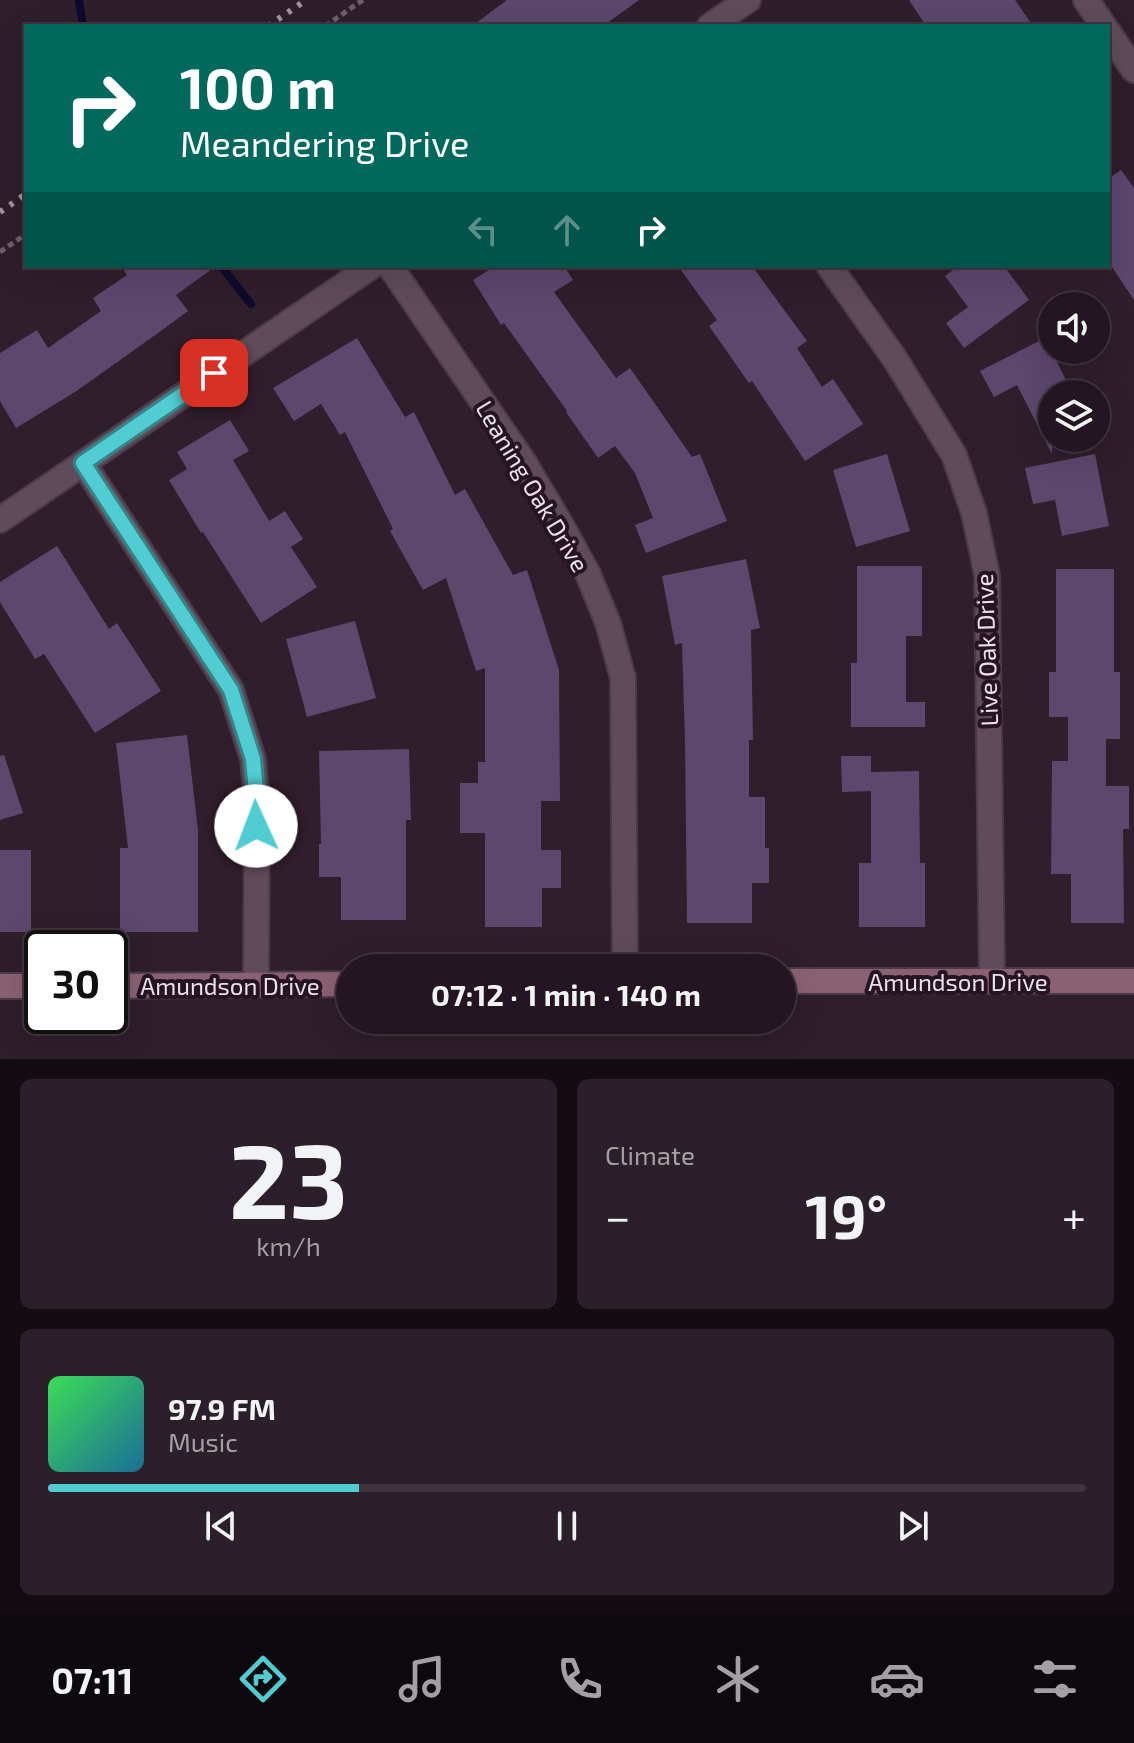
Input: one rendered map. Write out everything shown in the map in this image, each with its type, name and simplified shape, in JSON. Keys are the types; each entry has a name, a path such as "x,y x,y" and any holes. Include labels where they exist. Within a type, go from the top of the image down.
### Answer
{"street":[{"path":"713,24 748,0"},
{"path":"1086,0 1103,24"},
{"path":"1110,35 1134,70"},
{"path":"0,520 369,268"},
{"name":"Leaning Oak Drive","path":"391,268 532,476 588,574 608,623 623,678 625,954"},
{"name":"Live Oak Drive","path":"830,268 895,359 954,455 974,513 987,575 992,980"},
{"path":"83,463 231,690 253,759 257,803 256,985"},
{"name":"Amundson Drive","path":"796,981 1134,981"},
{"name":"Amundson Drive","path":"128,986 336,984"},
{"path":"0,986 24,986"}],"path":[{"path":"328,24 363,0"},
{"path":"0,252 24,235"}],"building":[{"path":"507,0 639,0 606,24 475,24"},
{"path":"909,0 1015,0 1032,24 925,24"},
{"path":"1121,170 1134,188 1134,300 1110,264 1110,178"},
{"path":"122,268 213,268 176,295 188,311 75,392 16,428 0,401 0,353 37,330 48,348 101,311 93,298 127,275"},
{"path":"492,268 565,268 573,280 554,292 616,378 630,368 692,457 700,454 727,521 646,553 635,525 653,518 635,473 615,446 598,458 504,323 501,325 473,280"},
{"path":"679,268 753,268 807,341 797,348 822,387 833,379 863,424 805,461 752,381 749,383 709,326 717,320"},
{"path":"955,268 1005,268 1029,300 964,348 946,323 968,307 945,276"},
{"path":"357,338 405,417 414,412 455,495 465,489 513,575 527,570 559,670 560,801 541,801 541,850 561,850 561,888 542,888 542,927 485,927 485,833 460,833 460,783 478,783 478,762 485,762 485,668 476,671 446,578 423,590 390,531 393,529 345,432 340,435 321,404 294,421 273,388"},
{"path":"1038,342 1038,364 1058,364 1066,380 1038,380 1038,426 1017,385 994,397 980,371"},
{"path":"230,420 249,451 233,460 269,521 285,511 303,539 291,547 317,587 261,623 169,480 187,469 177,452"},
{"path":"887,454 910,531 856,547 833,470"},
{"path":"1095,454 1109,526 1062,536 1055,500 1033,504 1025,468"},
{"path":"57,546 109,629 117,623 161,691 95,733 44,654 35,659 0,602 0,582"},
{"path":"746,559 760,628 751,630 753,740 749,740 749,797 765,797 769,883 752,883 752,923 687,923 682,643 675,645 662,576"},
{"path":"857,566 922,566 922,636 906,636 906,702 925,702 925,727 851,727 851,663 857,663"},
{"path":"1056,569 1114,569 1114,672 1120,672 1120,739 1106,739 1106,786 1129,786 1129,829 1123,829 1124,923 1071,923 1071,874 1051,874 1052,761 1068,761 1068,717 1049,717 1049,672 1056,672"},
{"path":"355,621 376,698 307,717 286,639"},
{"path":"187,735 198,830 198,932 120,930 120,848 128,848 116,743"},
{"path":"409,749 411,820 406,820 406,920 341,920 341,877 319,877 319,751"},
{"path":"4,755 23,813 0,820 0,756"},
{"path":"841,756 871,756 871,772 919,771 920,863 925,863 925,927 859,927 859,863 871,863 871,791 842,792"},
{"path":"0,850 31,850 31,930 0,932"}],"waterway":[{"path":"79,0 83,24"},
{"path":"223,268 251,304"}],"railway":[{"path":"271,24 306,0"},
{"path":"0,212 24,195"}],"route":[{"path":"214,373 83,463 231,690 253,759 256,826"}]}
